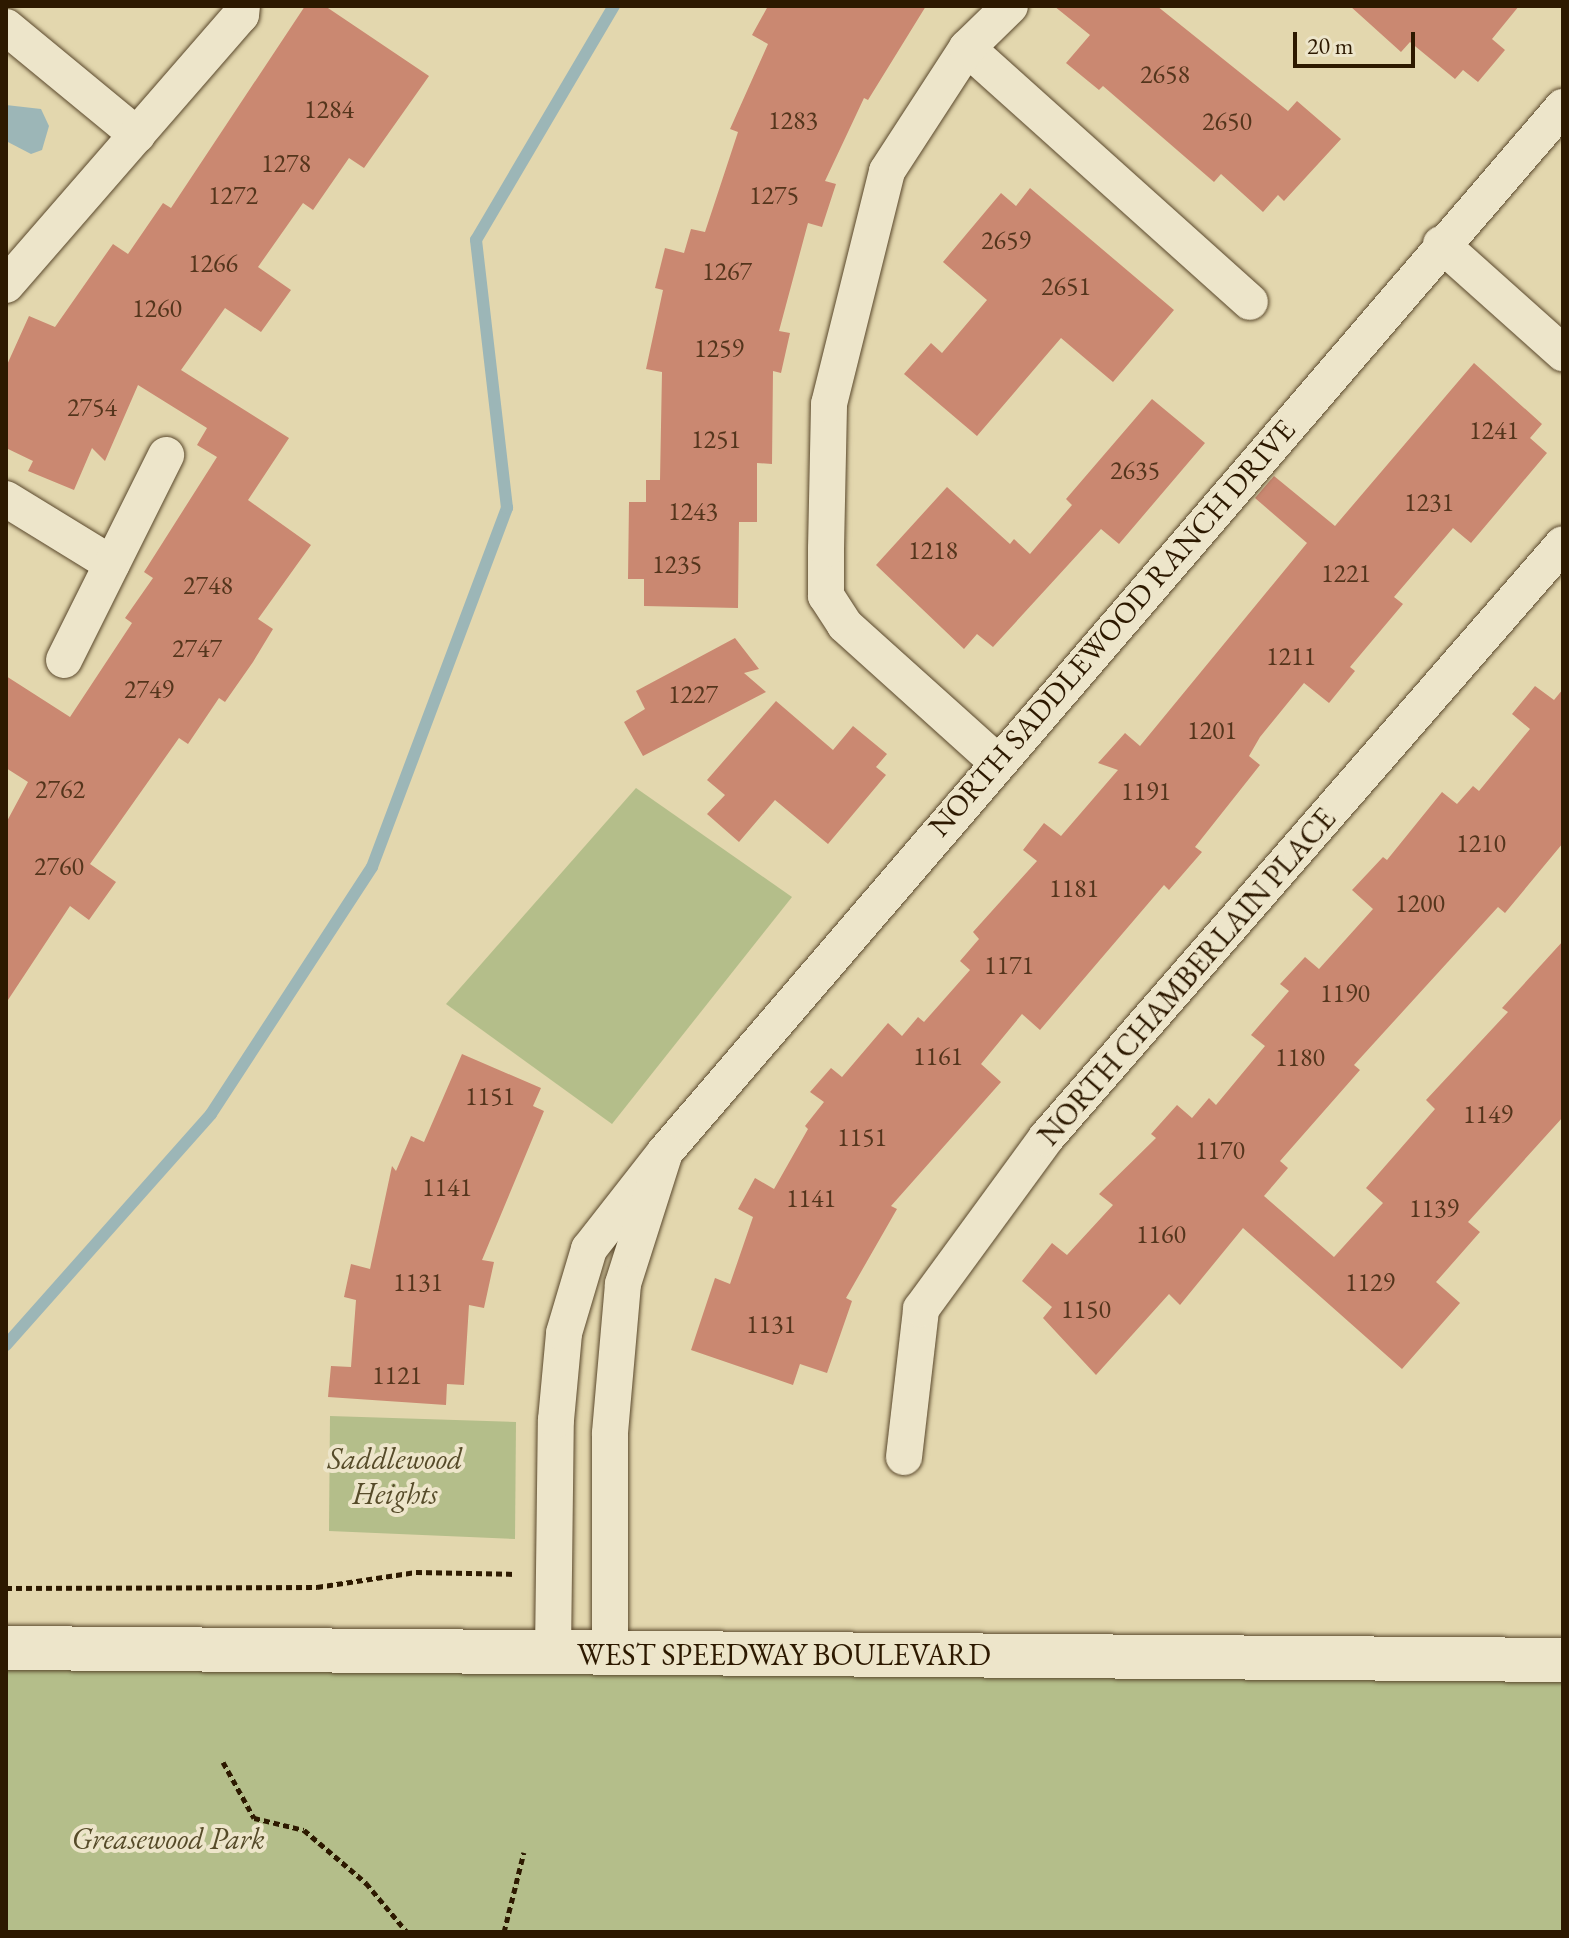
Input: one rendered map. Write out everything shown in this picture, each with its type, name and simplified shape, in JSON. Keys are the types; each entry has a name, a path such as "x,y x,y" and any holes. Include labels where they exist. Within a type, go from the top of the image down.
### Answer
{"main road":[{"name":"WEST SPEEDWAY BOULEVARD","path":"6,1648 1563,1660"}],"street":[{"path":"6,285 241,15 242,6"},
{"path":"997,762 820,600 829,404 887,171 967,48 1010,6"},
{"path":"6,27 137,135"},
{"path":"967,48 1250,302"},
{"name":"NORTH SADDLEWOOD RANCH DRIVE","path":"553,1653 556,1420 564,1333 589,1249 665,1152 997,762 1441,244 1563,107"},
{"path":"1441,244 1563,353"},
{"path":"64,660 166,455"},
{"path":"6,499 112,564"},
{"name":"NORTH CHAMBERLAIN PLACE","path":"904,1457 921,1309 1046,1138 1563,544"},
{"name":"NORTH SADDLEWOOD RANCH DRIVE","path":"610,1653 610,1434 623,1284 665,1152"}],"path":[{"path":"6,1588 317,1587 416,1572 554,1575"},
{"path":"223,1762 254,1818 304,1830 366,1883 407,1932"},
{"path":"504,1932 524,1852"}],"green space":[{"path":"636,788 792,897 612,1124 446,1004"},
{"name":"Saddlewood Heights","path":"330,1416 516,1422 515,1539 329,1531"},
{"name":"Greasewood Park","path":"6,1649 1563,1676 1563,1932 6,1932"}],"water":[{"path":"6,105 41,109 49,126 42,150 31,154 6,141"}],"building":[{"path":"305,6 325,6 429,76 364,168 349,158 313,210 303,203 258,267 291,290 261,332 225,308 181,370 289,438 248,500 311,545 258,619 273,629 253,662 225,702 219,698 188,744 179,738 90,864 116,882 89,920 70,906 6,1003 6,823 28,782 6,768 6,676 70,717 132,623 125,618 153,578 144,572 217,457 197,445 207,428 138,385 105,461 92,448 74,490 28,471 33,461 6,448 6,367 29,316 55,327 113,244 128,254 163,203 171,208"},
{"path":"768,6 926,6 868,100 864,98 825,181 836,184 822,227 808,223 779,331 790,333 781,373 773,371 772,464 757,463 757,522 739,522 738,608 644,606 644,579 628,579 629,502 646,502 646,480 660,480 662,372 646,369 663,290 655,288 665,248 684,253 691,229 705,232 738,132 730,129 768,44 752,35"},
{"path":"1054,6 1157,6 1288,111 1297,101 1341,139 1284,201 1278,195 1263,212 1221,174 1214,182 1103,86 1099,90 1066,63 1090,35"},
{"path":"1350,6 1519,6 1492,39 1505,50 1478,82 1463,70 1455,79 1410,42 1401,52"},
{"path":"1030,188 1174,310 1113,382 1061,338 977,436 904,374 931,343 942,353 987,300 943,262 1001,193 1016,206"},
{"path":"1474,363 1542,424 1530,438 1547,453 1471,543 1453,528 1394,597 1403,604 1350,667 1355,671 1329,703 1304,683 1260,737 1249,756 1260,765 1195,847 1202,852 1169,890 1164,885 1040,1030 1022,1014 981,1064 1001,1082 891,1206 897,1209 846,1298 852,1301 827,1373 800,1364 793,1385 691,1350 715,1278 730,1284 753,1217 738,1209 755,1178 774,1189 808,1129 805,1126 824,1102 810,1092 831,1068 842,1077 888,1023 902,1036 918,1017 924,1022 970,970 960,961 979,939 973,932 1037,861 1023,850 1044,823 1061,836 1118,770 1098,763 1125,733 1140,746 1307,543 1255,498 1274,476 1335,526"},
{"path":"1152,399 1205,443 1119,544 1101,529 993,647 977,634 964,649 876,565 947,487 1010,544 1014,539 1030,554 1072,505 1066,499"},
{"path":"735,638 759,669 744,673 766,692 643,756 624,722 645,709 636,691"},
{"path":"1535,686 1554,700 1563,689 1563,843 1505,913 1498,907 1354,1065 1360,1070 1280,1161 1288,1168 1264,1196 1334,1257 1383,1203 1366,1188 1435,1109 1426,1100 1508,1012 1502,1008 1563,941 1563,1117 1468,1222 1480,1232 1436,1282 1460,1303 1402,1369 1243,1228 1180,1305 1169,1294 1096,1375 1043,1318 1052,1307 1022,1281 1052,1243 1067,1255 1113,1205 1099,1194 1156,1138 1151,1134 1177,1105 1192,1118 1209,1098 1216,1105 1265,1046 1251,1035 1289,991 1280,984 1305,957 1319,969 1373,909 1352,890 1383,857 1387,860 1442,792 1457,804 1473,786 1479,791 1530,729 1512,714"},
{"path":"776,701 833,750 853,726 887,754 876,767 886,775 828,844 775,800 739,842 707,814 725,795 707,780"},
{"path":"462,1054 541,1088 533,1106 544,1111 482,1260 494,1262 484,1308 469,1305 464,1385 447,1384 446,1405 328,1397 331,1366 351,1367 356,1300 344,1297 351,1264 370,1269 392,1166 396,1171 411,1136 424,1142"}],"waterway":[{"path":"6,1345 211,1114 372,867 507,508 476,240 614,6"}]}
